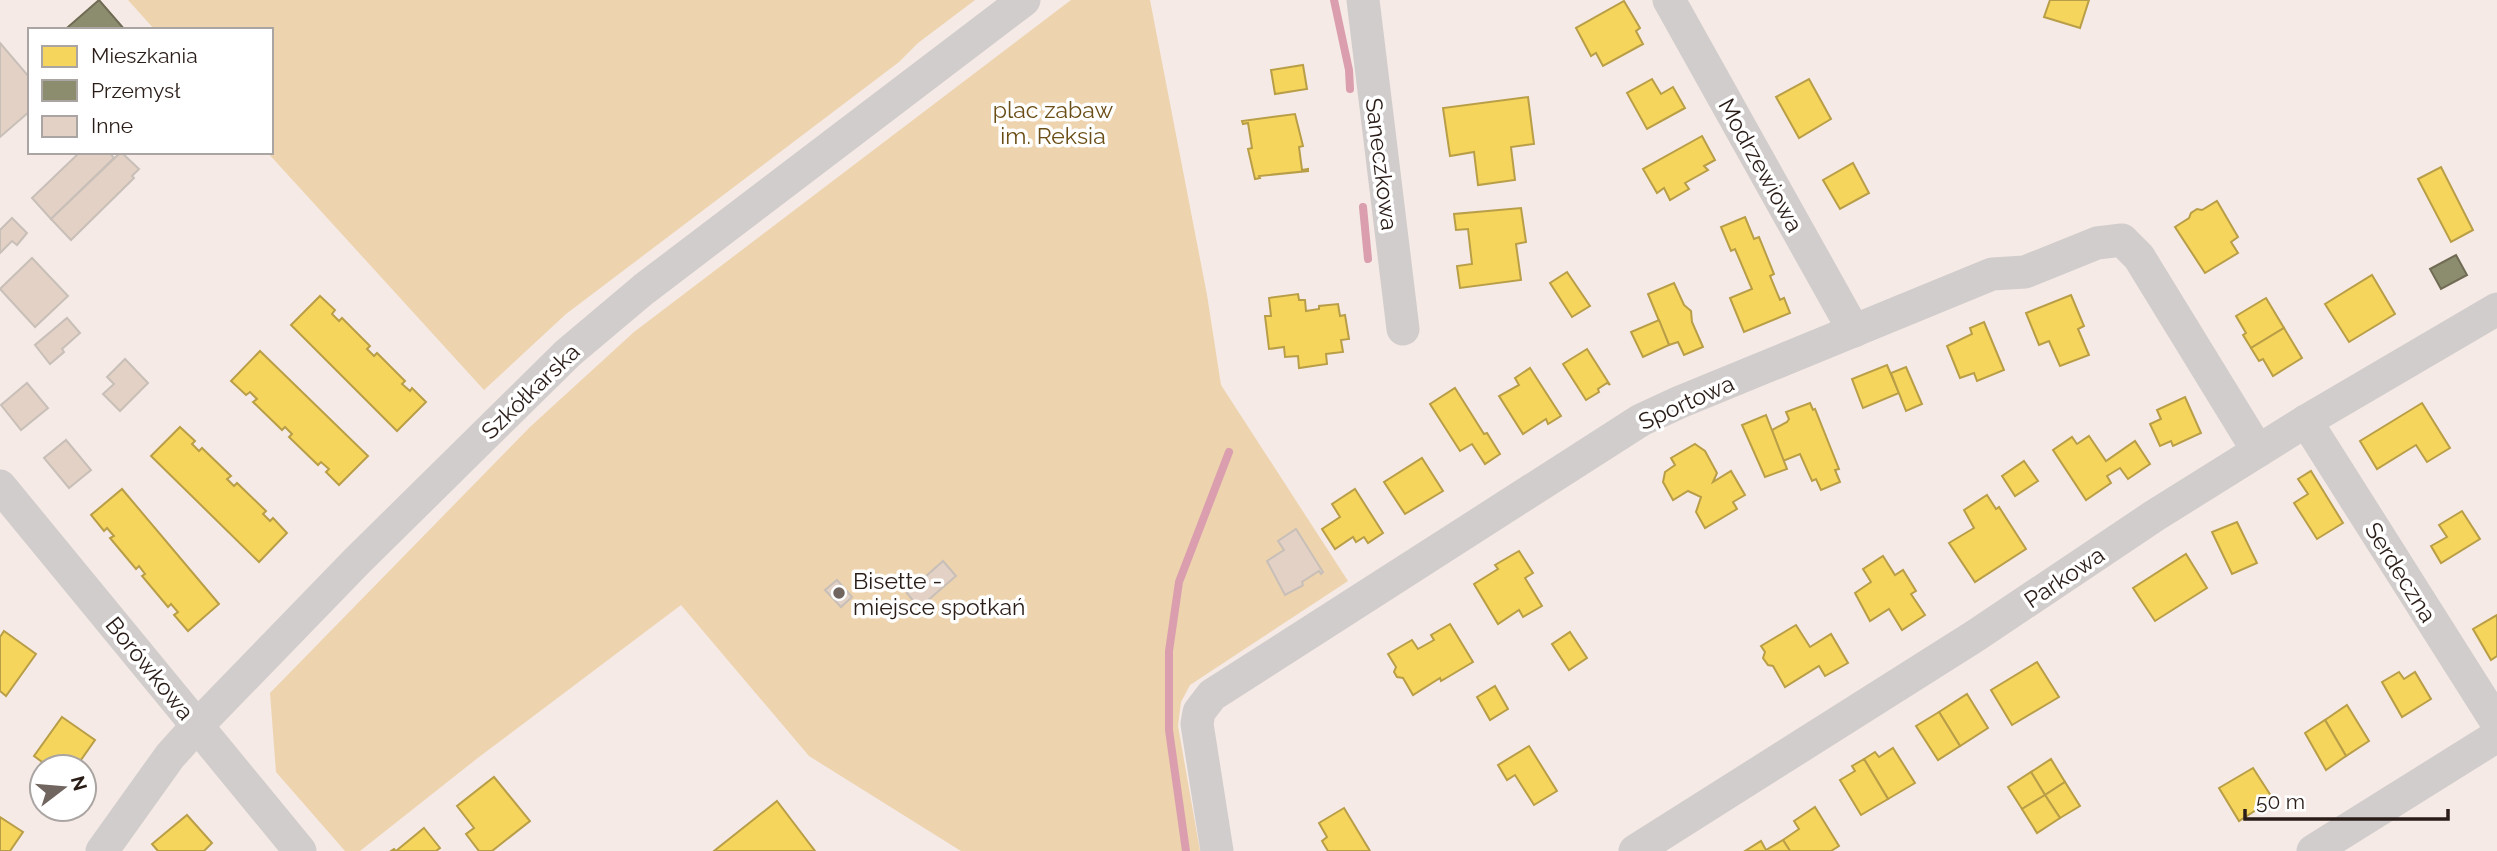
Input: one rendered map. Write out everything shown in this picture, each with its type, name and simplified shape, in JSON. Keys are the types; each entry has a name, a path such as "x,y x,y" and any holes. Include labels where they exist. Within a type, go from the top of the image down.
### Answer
{"street":[{"name":"Szkółkarska","path":"102,851 170,756 197,726 357,561 568,353 655,281 1024,0"},
{"name":"Saneczkowa","path":"1363,0 1403,329"},
{"name":"Modrzewiowa","path":"1669,0 1854,331"},
{"name":"Sportowa","path":"1217,851 1197,724 1199,712 1212,695 1641,420 1992,274 2025,272 2097,243 2122,240 2139,257 2258,451"},
{"name":"Parkowa","path":"1635,851 1964,644 2154,516 2306,421 2497,309"},
{"name":"Serdeczna","path":"2306,421 2497,723"},
{"name":"Borówkowa","path":"0,486 300,851"},
{"path":"2313,851 2497,736"}],"green space":[{"path":"128,0 975,0 918,43 899,62 566,314 484,390 269,154 273,154 273,28 153,28"},
{"name":"plac zabaw im. Reksia","path":"1071,0 1150,0 1207,295 1221,385 1348,581 1190,685 1181,702 1178,726 1200,851 961,851 809,756 681,605 479,757 360,851 345,851 276,772 270,693 530,427 634,332"}],"building: Mieszkania":[{"path":"2050,0 2089,0 2080,28 2044,17"},
{"path":"1624,1 1640,28 1636,31 1643,44 1603,66 1596,53 1591,56 1576,28"},
{"path":"1303,65 1307,89 1275,94 1271,70"},
{"path":"1652,79 1661,94 1673,87 1685,108 1647,129 1627,93"},
{"path":"1809,79 1831,119 1799,138 1776,97"},
{"path":"1528,97 1534,144 1511,147 1515,180 1478,185 1474,152 1450,156 1443,108"},
{"path":"1295,114 1303,146 1299,147 1302,170 1308,171 1259,176 1260,178 1255,179 1248,149 1252,148 1248,123 1243,124 1242,121"},
{"path":"1702,136 1715,160 1704,166 1708,170 1685,183 1689,189 1670,200 1664,188 1657,193 1643,169"},
{"path":"1853,163 1869,193 1840,209 1823,180"},
{"path":"2441,167 2473,230 2451,242 2418,179"},
{"path":"2217,201 2238,237 2231,242 2238,253 2205,273 2175,227 2197,209 2202,210"},
{"path":"1521,208 1526,242 1516,244 1521,280 1460,288 1457,266 1472,264 1468,229 1456,230 1454,214"},
{"path":"1745,217 1754,239 1759,237 1774,274 1770,276 1780,300 1784,298 1790,313 1744,332 1730,298 1752,289 1735,249 1731,251 1721,227"},
{"path":"1567,272 1590,306 1572,317 1550,283"},
{"path":"2372,275 2395,314 2349,342 2325,304"},
{"path":"1674,283 1684,305 1691,311 1692,322 1703,347 1684,355 1678,342 1669,345 1648,294"},
{"path":"1298,294 1299,300 1305,300 1306,311 1319,309 1319,306 1338,304 1340,316 1345,315 1349,339 1341,340 1343,352 1326,354 1327,364 1299,368 1298,356 1285,357 1284,347 1269,349 1265,316 1271,316 1269,298"},
{"path":"2071,295 2084,326 2078,329 2089,355 2060,366 2049,341 2039,345 2026,313"},
{"path":"320,296 335,310 332,314 339,321 342,318 370,346 367,349 374,356 377,353 405,381 402,384 410,391 412,388 426,402 397,431 291,325"},
{"path":"2266,298 2284,328 2251,348 2236,316"},
{"path":"1659,320 1669,345 1643,357 1631,332"},
{"path":"1984,322 2004,370 1977,381 1974,373 1960,378 1947,346 1972,334 1970,328"},
{"path":"2284,328 2302,358 2273,376 2263,359 2259,361 2251,348"},
{"path":"1587,349 1610,385 1607,383 1586,400 1563,364"},
{"path":"260,351 368,456 339,485 326,472 329,469 321,462 318,465 289,437 292,434 285,427 282,430 253,402 257,399 250,392 246,395 231,381"},
{"path":"1887,365 1899,393 1863,408 1852,379"},
{"path":"1906,367 1922,404 1906,411 1891,373"},
{"path":"1530,368 1561,416 1548,424 1546,419 1523,434 1499,396 1519,385 1515,378"},
{"path":"1455,388 1500,454 1485,464 1472,444 1460,451 1430,404"},
{"path":"2185,397 2201,433 2173,446 2171,441 2160,446 2150,424 2161,419 2157,410"},
{"path":"1810,403 1813,410 1815,409 1839,469 1835,470 1840,482 1821,490 1816,479 1812,481 1800,454 1783,461 1772,430 1787,422 1789,419 1786,412"},
{"path":"2422,403 2450,448 2427,462 2416,445 2377,469 2360,441"},
{"path":"1766,415 1787,469 1765,477 1742,425"},
{"path":"180,427 195,441 192,444 199,451 202,448 231,476 227,479 234,486 237,483 266,511 263,514 270,521 273,518 287,533 259,562 151,456"},
{"path":"2089,436 2106,461 2135,441 2150,464 2128,479 2120,468 2107,476 2111,483 2086,500 2053,450 2072,437 2077,444"},
{"path":"1695,444 1705,451 1717,473 1713,482 1731,471 1745,495 1733,502 1737,509 1705,528 1696,512 1701,497 1688,491 1673,500 1663,482 1665,472 1675,465 1671,458"},
{"path":"1422,458 1443,491 1405,514 1384,482"},
{"path":"2024,461 2038,481 2015,496 2002,476"},
{"path":"2311,471 2343,523 2317,539 2294,503 2308,494 2298,479"},
{"path":"122,489 219,604 188,631 174,615 178,612 171,604 168,607 142,576 145,574 139,566 136,569 110,538 114,536 107,528 104,531 91,515"},
{"path":"1355,489 1383,533 1368,543 1364,537 1356,542 1353,537 1335,549 1322,529 1340,517 1332,504"},
{"path":"1987,495 1996,509 1999,507 2026,549 1975,582 1949,543 1974,528 1964,510"},
{"path":"2462,511 2480,539 2441,563 2431,546 2447,537 2439,525"},
{"path":"2237,522 2257,563 2232,574 2212,532"},
{"path":"1519,551 1533,573 1525,578 1542,606 1523,617 1519,610 1498,624 1474,584 1498,569 1495,565"},
{"path":"2186,554 2207,588 2155,621 2133,588"},
{"path":"1883,556 1895,575 1903,570 1916,591 1911,594 1925,615 1902,630 1889,609 1870,621 1855,593 1871,582 1863,569"},
{"path":"2497,615 2497,656 2491,660 2473,629"},
{"path":"1450,624 1473,662 1413,695 1403,678 1397,677 1394,672 1396,667 1388,654 1412,640 1418,649 1434,640 1431,635"},
{"path":"1796,625 1810,647 1831,634 1848,663 1825,676 1819,666 1785,687 1773,666 1768,665 1763,658 1765,652 1761,646"},
{"path":"4,631 36,654 6,696 0,691 0,637"},
{"path":"1570,632 1587,658 1569,670 1552,644"},
{"path":"2037,662 2059,697 2012,725 1991,690"},
{"path":"2399,672 2404,679 2415,672 2431,699 2402,717 2382,682"},
{"path":"1495,686 1508,709 1490,720 1477,697"},
{"path":"1967,694 1988,728 1960,746 1939,712"},
{"path":"2347,705 2369,741 2346,756 2325,720"},
{"path":"1939,712 1960,746 1938,760 1916,726"},
{"path":"62,717 95,740 86,753 36,753"},
{"path":"2325,720 2346,756 2326,770 2305,733"},
{"path":"1529,746 1557,791 1534,805 1515,775 1507,780 1498,765"},
{"path":"1893,748 1915,783 1888,799 1864,759 1875,752 1879,757"},
{"path":"1864,759 1888,799 1861,815 1840,780 1855,771 1852,766"},
{"path":"2051,759 2065,782 2045,795 2031,772"},
{"path":"2253,768 2273,799 2239,821 2219,788"},
{"path":"2031,772 2045,795 2022,809 2008,787"},
{"path":"494,777 530,821 492,851 479,851 466,834 474,828 457,806"},
{"path":"2065,782 2080,806 2060,818 2045,795"},
{"path":"2045,795 2060,818 2037,833 2022,809"},
{"path":"777,801 815,851 714,851"},
{"path":"1815,807 1839,846 1831,851 1790,851 1783,840 1799,829 1794,821"},
{"path":"1344,808 1370,851 1328,851 1322,841 1327,837 1319,823"},
{"path":"187,815 212,843 204,851 158,851 152,844"},
{"path":"0,817 23,832 10,851 0,851"},
{"path":"424,828 440,848 436,851 396,851"},
{"path":"1783,840 1790,851 1745,851 1761,841 1766,850"}],"building: Przemysł":[{"path":"99,0 123,28 69,28"},
{"path":"2456,255 2467,275 2441,289 2430,269"}],"building: Inne":[{"path":"0,43 28,76 28,113 0,137"},
{"path":"78,154 111,154 114,158 51,219 32,198"},
{"path":"119,154 123,154 139,169 132,176 134,178 71,240 51,219"},
{"path":"12,218 27,233 17,245 12,241 0,253 0,230"},
{"path":"32,258 68,296 35,327 0,289"},
{"path":"67,318 80,333 50,364 35,345"},
{"path":"125,359 148,383 120,411 103,394 114,384 107,377"},
{"path":"27,383 48,408 21,430 1,405"},
{"path":"66,440 91,470 69,488 44,458"},
{"path":"1296,529 1323,572 1321,574 1319,571 1302,582 1302,586 1285,595 1267,561 1284,550 1278,541"},
{"path":"943,561 956,576 919,608 907,593"},
{"name":"Bisette - miejsce spotkań","path":"837,580 852,597 841,607 825,590"}],"waterway":[{"path":"1334,0 1349,70 1350,89"},
{"path":"1363,207 1368,259"},
{"path":"1186,851 1169,730 1169,651 1179,582 1229,452"}],"place":[{"name":"Bisette - miejsce spotkań","path":"839,593"}]}
